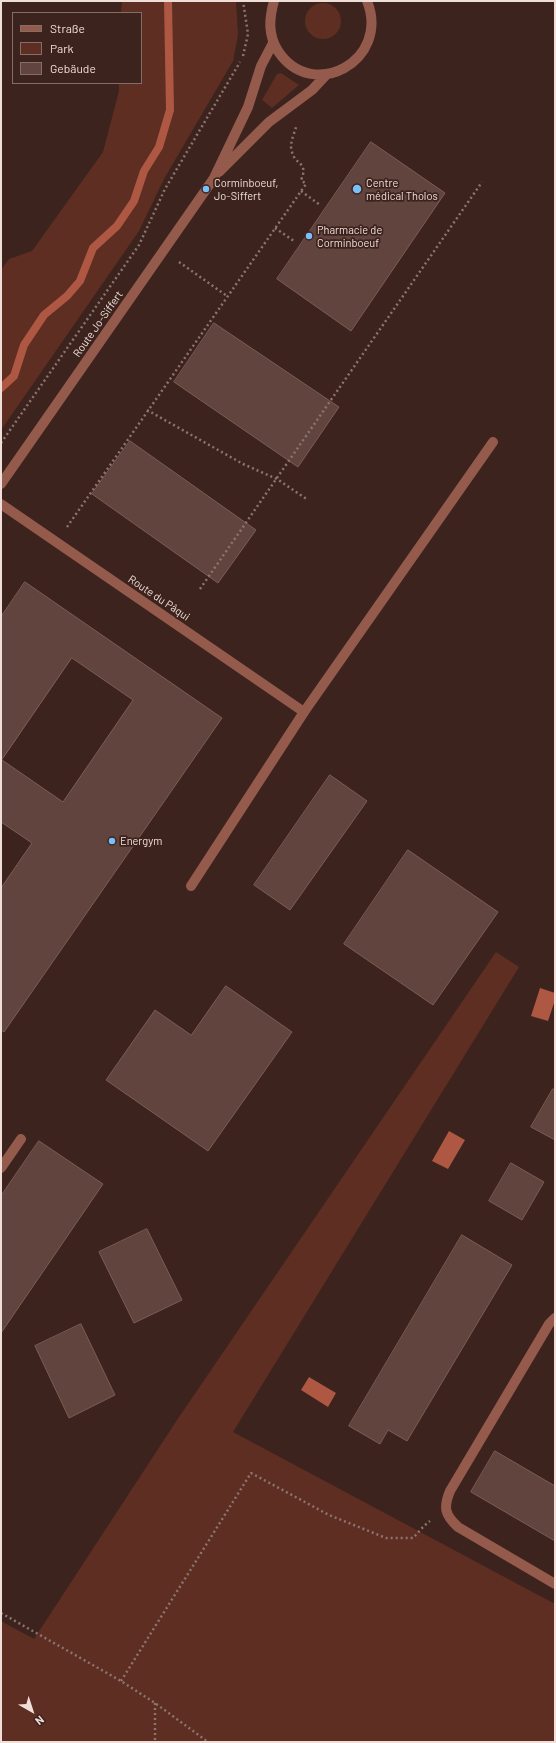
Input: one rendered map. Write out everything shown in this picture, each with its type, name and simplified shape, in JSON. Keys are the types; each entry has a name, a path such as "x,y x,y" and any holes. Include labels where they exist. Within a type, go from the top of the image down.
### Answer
{"street":[{"path":"274,1 270,14 270,29 274,43 283,58 309,74 327,74 341,70 353,63 363,52 369,40 372,26 372,12 367,1"},
{"name":"Route Jo-Siffert","path":"1,484 214,178 248,107 261,66 274,43"},
{"name":"Route Jo-Siffert","path":"214,178 269,122 312,90 327,74"},
{"path":"191,886 304,712 493,442"},
{"name":"Route du Pâqui","path":"1,504 304,712"},
{"path":"1,1168 21,1139"},
{"path":"555,1318 549,1324 446,1500 446,1511 449,1519 458,1527 555,1584"}],"path":[{"path":"1,443 138,245 165,189 242,58 248,34 243,1"},
{"path":"56,542 306,184 301,180 304,169 302,164 293,157 291,151 291,144 297,122"},
{"path":"200,589 482,182"},
{"path":"301,191 320,205"},
{"path":"274,228 294,241"},
{"path":"178,261 227,296"},
{"path":"147,410 243,464 277,479 308,500"},
{"path":"121,1681 251,1473 329,1515 386,1538 412,1538 424,1526 446,1511"},
{"path":"1,1613 121,1681 155,1703 208,1742"},
{"path":"155,1703 155,1742"}],"green space":[{"path":"122,1 236,1 238,35 233,61 164,179 139,231 1,430 1,270 9,259 32,251 103,152 119,91 119,84 142,84 142,12 121,12"},
{"path":"327,3 336,8 340,14 340,28 336,34 327,39 319,39 310,34 306,28 305,17 310,8 316,4"},
{"path":"281,73 299,85 272,108 262,100 277,74"},
{"path":"496,952 519,967 233,1432 555,1604 555,1742 1,1742 1,1621 34,1639 177,1420"}],"shaded area":[{"path":"540,988 555,993 555,1000 548,1021 531,1016"},
{"path":"449,1131 465,1140 448,1169 432,1161"},
{"path":"309,1377 336,1393 328,1407 301,1390"}],"building":[{"path":"371,142 445,193 351,331 277,279"},
{"path":"214,323 339,407 298,467 174,382"},
{"path":"130,441 256,530 218,583 92,494"},
{"path":"25,582 222,718 4,1032 1,1030 1,888 32,843 1,822 1,617","holes":["72,658 133,700 63,802 2,760"]},
{"path":"330,775 367,801 290,910 254,885"},
{"path":"408,850 498,912 433,1005 344,944"},
{"path":"226,986 292,1032 208,1151 106,1080 155,1010 191,1035"},
{"path":"553,1089 555,1090 555,1140 531,1127"},
{"path":"39,1141 103,1184 1,1333 1,1196"},
{"path":"511,1163 544,1182 522,1220 489,1201"},
{"path":"147,1229 182,1300 134,1323 99,1252"},
{"path":"462,1235 512,1265 407,1441 388,1430 380,1444 349,1426"},
{"path":"81,1324 115,1395 69,1418 35,1346"},
{"path":"495,1451 555,1486 555,1541 471,1492"}],"waterway":[{"path":"1,388 14,376 24,345 44,315 67,296 80,281 93,248 117,226 134,201 144,171 159,147 170,110 168,1"}],"place":[{"name":"Corminboeuf, Jo-Siffert","path":"206,189"},
{"name":"Centre médical Tholos","path":"357,189"},
{"name":"Pharmacie de Corminboeuf","path":"309,236"},
{"name":"Energym","path":"112,841"}]}
